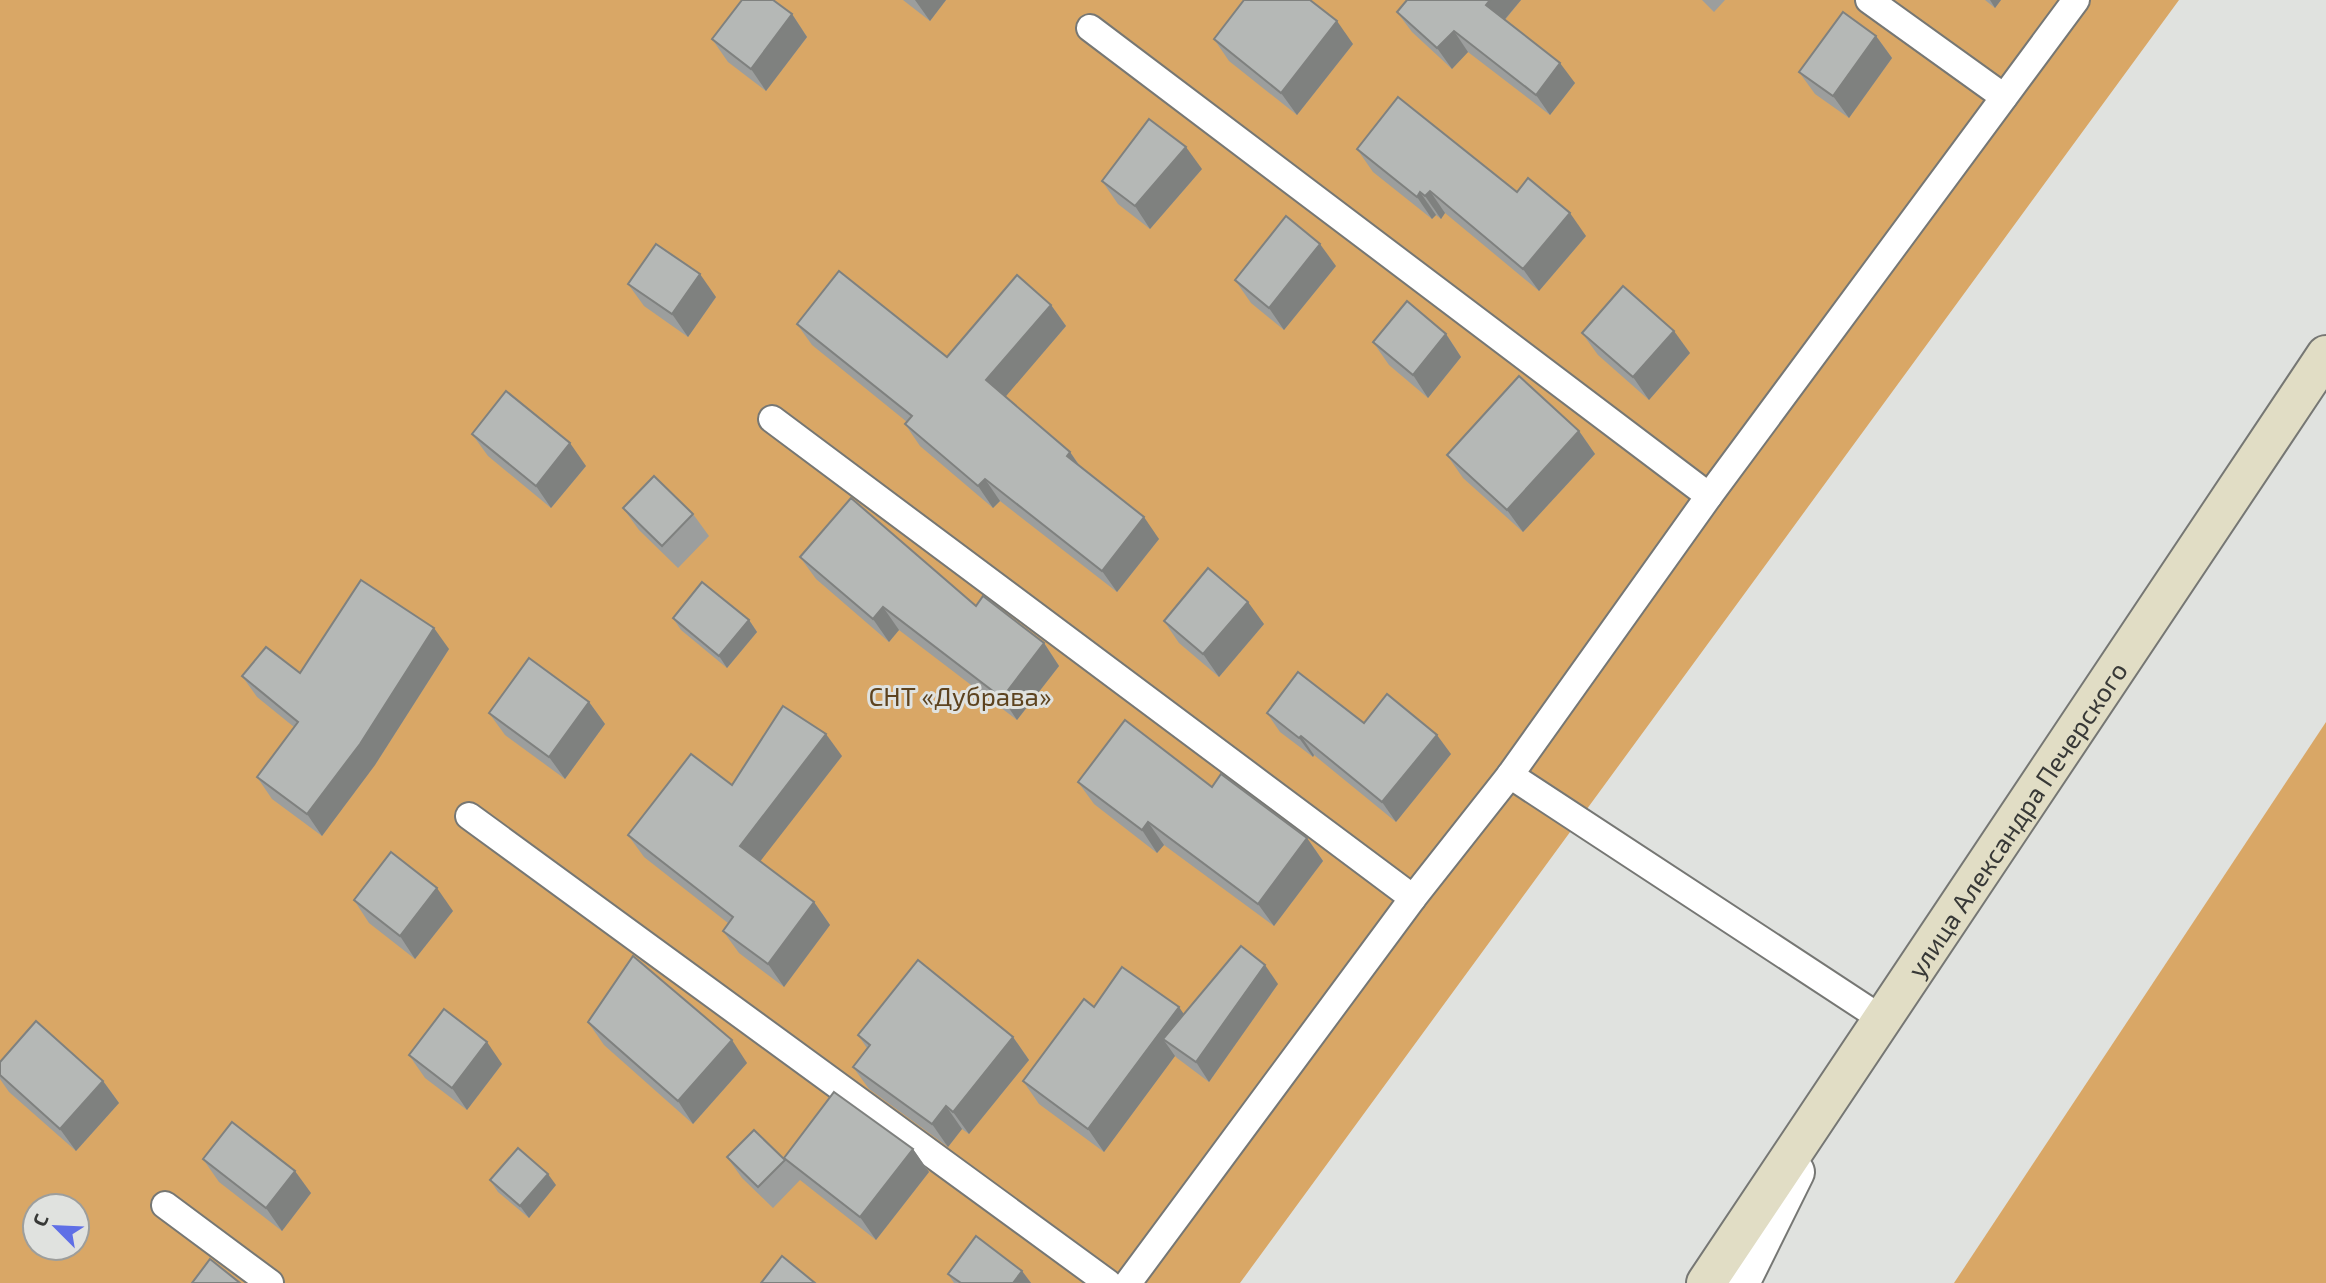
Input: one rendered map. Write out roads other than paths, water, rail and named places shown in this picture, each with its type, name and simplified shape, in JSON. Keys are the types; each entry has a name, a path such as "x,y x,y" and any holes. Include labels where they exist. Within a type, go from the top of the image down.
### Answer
{"main road":[{"name":"улица Александра Печерского","path":"1706,1283 2326,355"}],"street":[{"path":"1740,1283 1842,1080"}],"lane":[{"path":"1869,0 2004,97"},
{"path":"1128,1283 1413,898 1510,775 1709,496 2076,0"},
{"path":"1090,28 1709,496"},
{"path":"772,419 1413,898"},
{"path":"1510,775 1882,1019"},
{"path":"470,816 1108,1283"},
{"path":"165,1205 270,1283"}],"park label":[{"name":"СНТ «Дубрава»","path":"960,695"}]}
